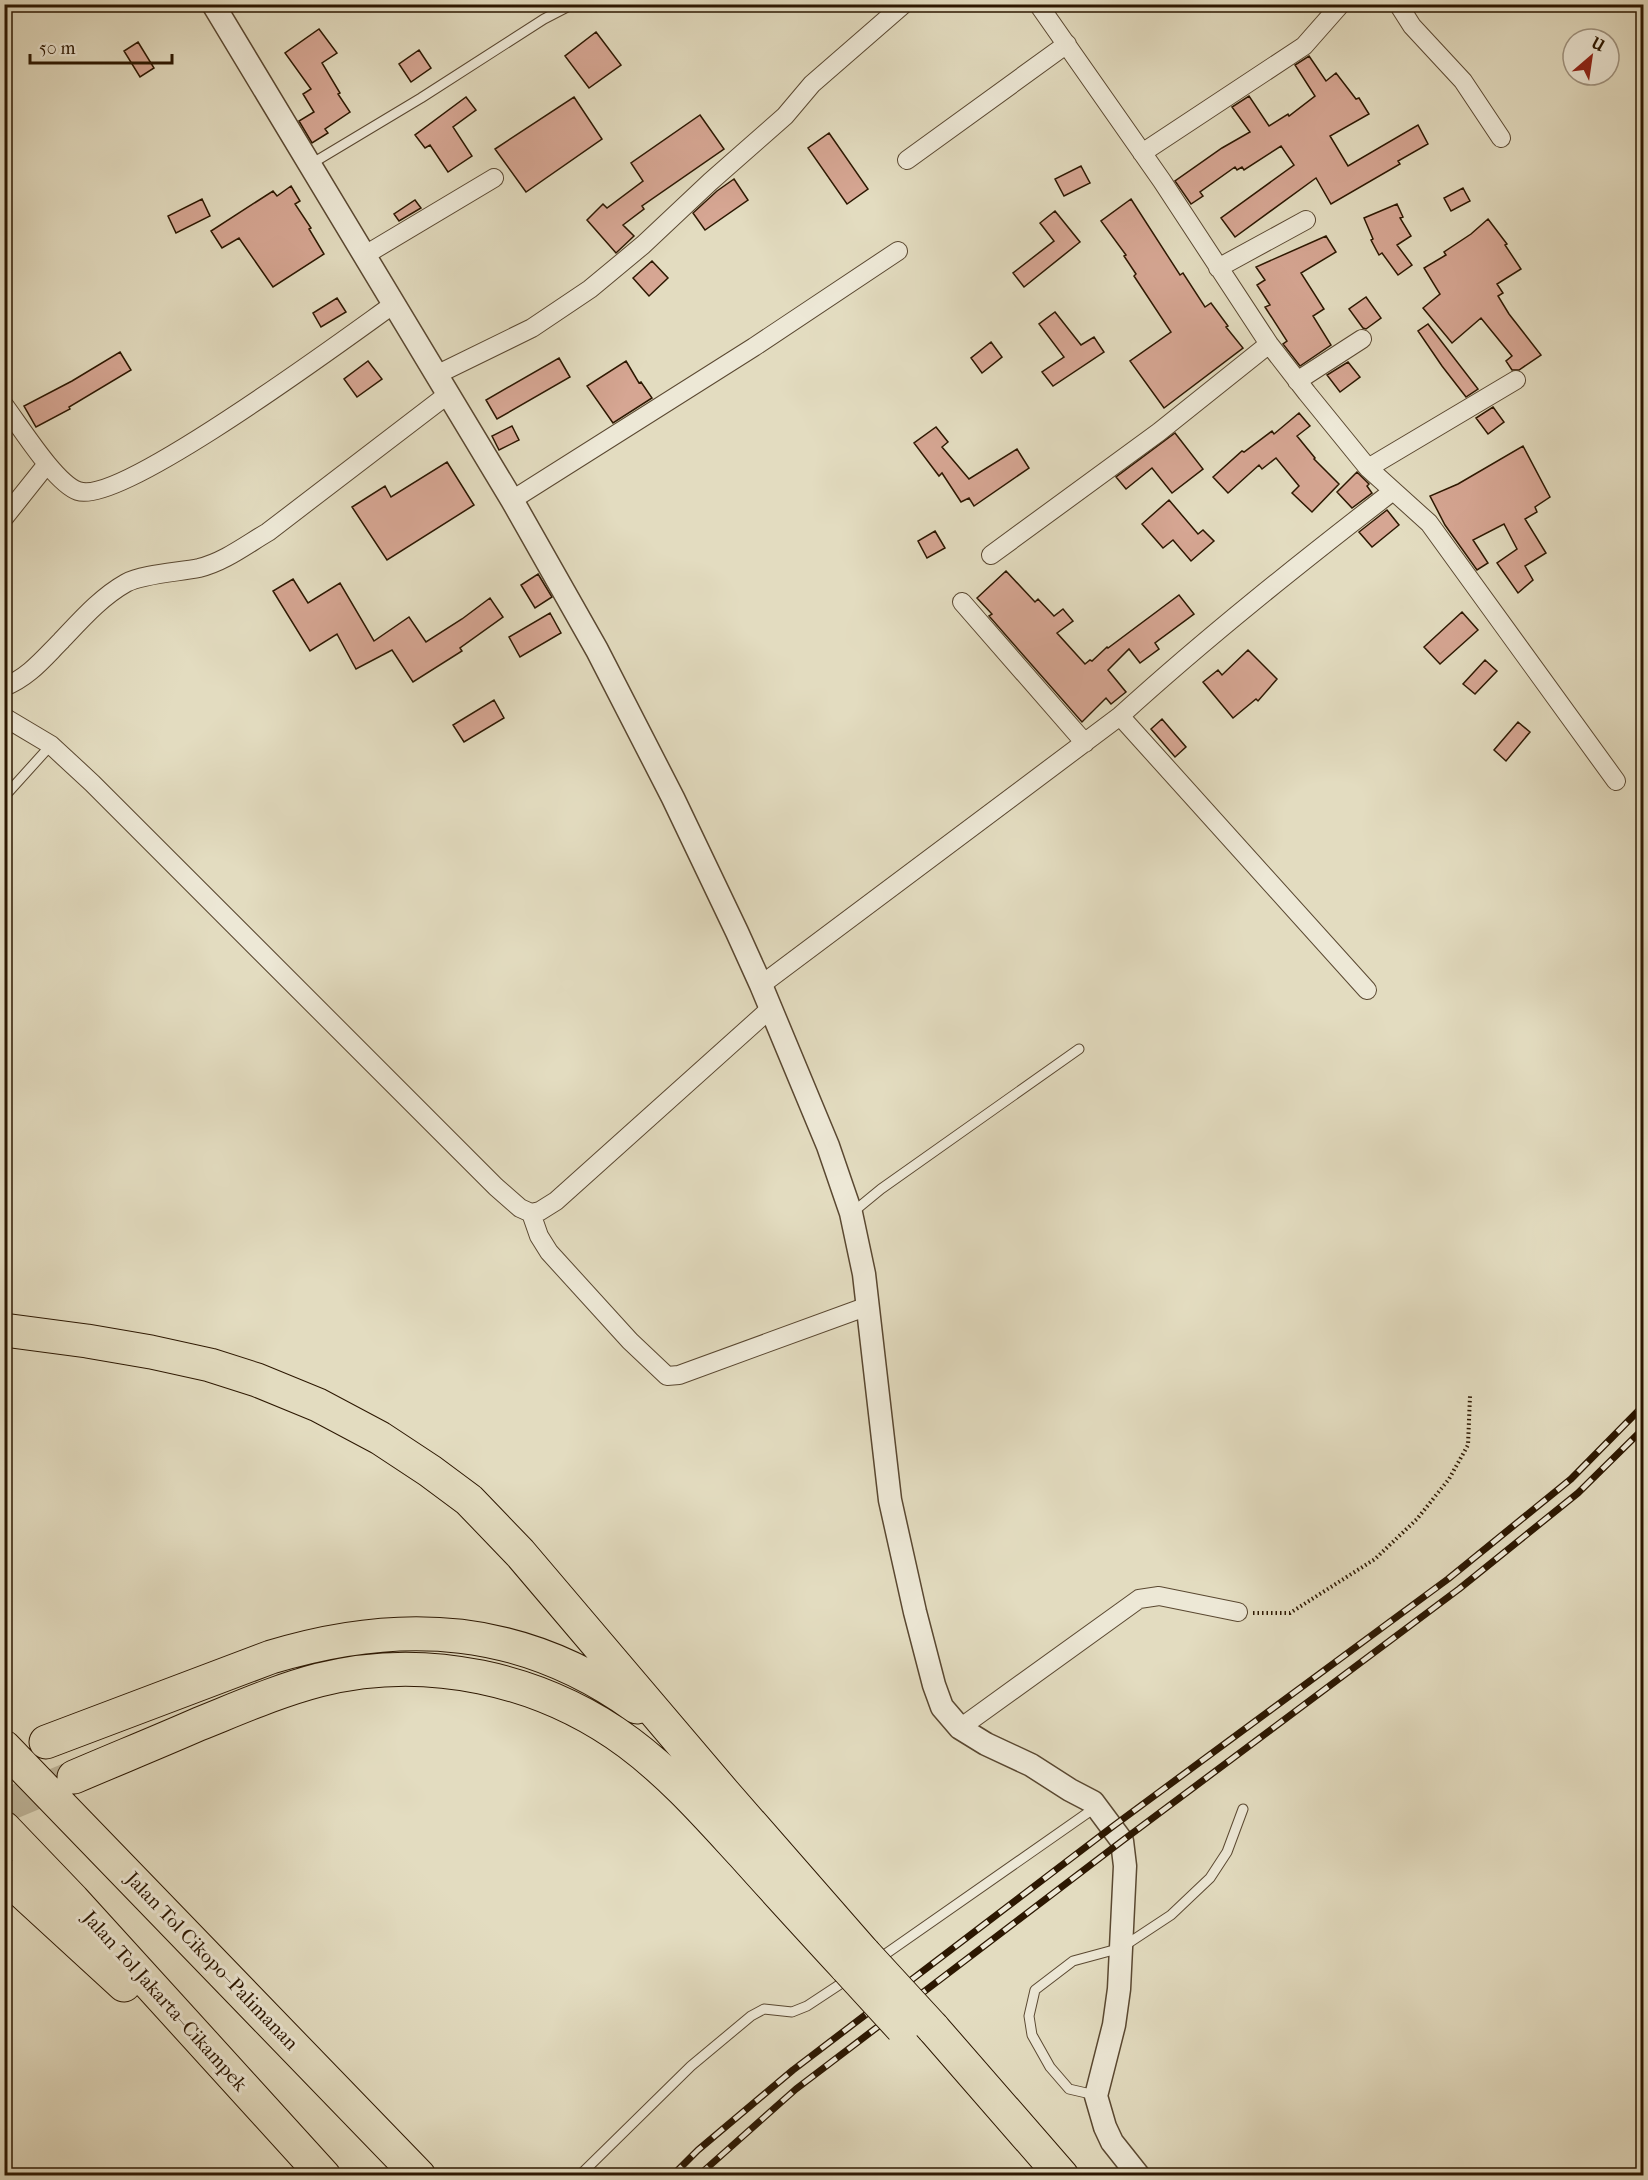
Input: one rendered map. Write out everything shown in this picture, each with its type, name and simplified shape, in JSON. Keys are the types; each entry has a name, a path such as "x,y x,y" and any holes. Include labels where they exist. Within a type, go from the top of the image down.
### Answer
{"highway":[{"path":"4,1330 87,1341 210,1365 257,1380 318,1405 381,1438 469,1500 520,1553 724,1793 856,1961"},
{"path":"46,1742 238,1668 310,1645 380,1634 413,1632 487,1640 527,1651 590,1677 619,1693 657,1724 724,1793"},
{"path":"74,1777 253,1702 321,1680 375,1671 425,1670 494,1679 530,1690 599,1723 657,1766 856,1961 924,2036 1062,2175"},
{"name":"Jalan Tol Cikopo–Palimanan","path":"4,1746 419,2175"},
{"name":"Jalan Tol Jakarta–Cikampek","path":"4,1828 73,1900 323,2175"},
{"path":"4,1875 170,2028 323,2175"},
{"path":"924,2036 1037,2175"}],"street":[{"path":"213,4 512,500 597,650 659,770 760,985 828,1146 851,1214 864,1274 890,1500 934,1686 942,1707 960,1728 986,1744 1031,1765 1093,1802 1122,1841 1125,1866 1119,1989 1114,2025 1096,2096 1104,2127 1112,2142 1139,2175"},
{"path":"4,687 19,681 33,670 93,608 129,581 217,562 277,525 441,385 590,289 643,245 785,116 812,84 904,4"},
{"path":"1038,4 1142,153 1269,344 1368,468 1429,523 1616,781"},
{"path":"1142,153 1304,46 1341,4"},
{"path":"1398,4 1412,26 1463,81 1501,138"},
{"path":"907,160 1067,44"},
{"path":"365,255 494,178"},
{"path":"1218,268 1306,220"},
{"path":"512,500 754,347 898,251"},
{"path":"4,405 47,464 68,486 80,492 105,489 162,462 267,394 394,304"},
{"path":"1297,381 1362,339"},
{"path":"991,555 1159,432 1269,344"},
{"path":"1368,468 1516,380"},
{"path":"4,518 47,464"},
{"path":"760,985 1120,716 1268,588 1393,491"},
{"path":"962,602 1085,743"},
{"path":"1120,716 1368,990"},
{"path":"4,717 51,745 117,807 461,1154 520,1208 531,1213 540,1211 556,1201 770,1009"},
{"path":"531,1213 549,1252 630,1341 667,1376 679,1375 868,1306"},
{"path":"960,1728 1139,1599 1159,1596 1238,1612"}],"lane":[{"path":"310,165 421,98 544,19 573,4"},
{"path":"4,797 51,745"},
{"path":"851,1214 891,1182 1079,1049"},
{"path":"579,2175 692,2066 752,2016 764,2009 792,2012 807,2006 904,1942 1096,1807"},
{"path":"1096,2096 1069,2089 1050,2067 1032,2035 1029,2016 1035,1990 1073,1961 1121,1948 1172,1916 1210,1878 1227,1852 1243,1809"}],"path":[{"path":"1238,1612 1290,1613 1375,1559 1417,1519 1449,1479 1468,1445 1470,1396"}],"building":[{"path":"319,29 337,53 322,63 350,112 325,129 328,133 312,143 299,121 314,112 303,94 311,89 285,53"},
{"path":"596,32 621,65 589,88 565,56"},
{"path":"138,42 154,68 140,77 124,51"},
{"path":"419,50 431,68 411,82 399,64"},
{"path":"1309,56 1326,81 1336,73 1356,99 1359,98 1369,114 1330,136 1348,166 1418,125 1428,144 1398,161 1400,164 1331,204 1316,178 1235,237 1221,218 1294,165 1281,146 1244,170 1242,167 1237,170 1235,167 1200,192 1203,196 1191,204 1175,181 1222,148 1250,132 1232,107 1249,96 1269,126 1288,114 1289,116 1315,96 1295,65"},
{"path":"466,97 476,110 453,127 472,156 448,172 430,145 425,148 415,135"},
{"path":"574,97 602,139 526,192 495,149"},
{"path":"700,115 724,149 642,206 644,209 623,225 634,236 616,253 587,220 603,204 607,208 643,181 631,163"},
{"path":"829,133 868,189 847,204 808,148"},
{"path":"1081,166 1090,183 1064,196 1055,179"},
{"path":"734,179 748,200 705,230 693,213"},
{"path":"291,186 300,201 295,204 324,254 273,287 239,238 222,248 211,231 273,191 277,196"},
{"path":"1463,188 1470,201 1451,211 1444,198"},
{"path":"202,199 210,216 176,233 168,216"},
{"path":"1131,199 1180,275 1183,273 1205,307 1211,303 1243,348 1164,408 1130,361 1171,332 1134,276 1136,274 1124,256 1126,255 1101,221"},
{"path":"415,200 421,208 399,221 394,214"},
{"path":"1397,204 1403,217 1400,218 1411,236 1397,245 1412,265 1398,275 1382,253 1379,255 1364,218"},
{"path":"1055,211 1080,242 1024,287 1013,273 1054,241 1040,223"},
{"path":"1488,219 1507,244 1505,245 1521,269 1497,284 1503,293 1498,296 1541,355 1519,370 1512,370 1506,361 1512,356 1481,318 1452,343 1423,308 1440,294 1424,268 1446,255 1444,252 1471,234"},
{"path":"1326,236 1336,252 1301,273 1324,309 1313,316 1331,345 1300,366 1283,344 1287,341 1265,307 1270,305 1257,285 1265,280 1256,267"},
{"path":"652,261 668,278 649,296 633,278"},
{"path":"1366,297 1381,318 1366,329 1349,309"},
{"path":"337,298 346,312 321,327 313,313"},
{"path":"1055,312 1081,345 1094,337 1104,352 1053,386 1042,372 1064,357 1039,324"},
{"path":"1428,324 1478,389 1466,397 1418,331"},
{"path":"991,342 1002,357 982,373 971,358"},
{"path":"120,352 131,370 69,407 70,409 36,427 24,406"},
{"path":"559,358 570,377 497,419 486,400"},
{"path":"368,361 382,379 357,397 344,379"},
{"path":"626,361 639,383 641,382 652,398 613,423 587,386"},
{"path":"1348,362 1360,377 1340,392 1327,375"},
{"path":"1493,407 1504,422 1488,434 1476,418"},
{"path":"1299,413 1310,426 1297,436 1314,459 1339,484 1312,512 1292,493 1299,486 1276,458 1262,469 1259,465 1228,493 1213,477 1242,451 1244,452 1272,431 1274,434"},
{"path":"512,426 519,440 499,450 492,436"},
{"path":"936,427 948,442 942,447 969,479 1017,449 1029,468 974,506 969,498 961,502 942,473 939,476 914,443"},
{"path":"1175,433 1203,469 1172,493 1152,468 1126,489 1116,477"},
{"path":"1523,446 1550,497 1535,507 1537,512 1525,519 1546,553 1525,566 1533,580 1518,593 1497,563 1517,549 1504,524 1473,540 1488,563 1477,570 1445,525 1430,496 1458,484"},
{"path":"447,462 474,505 387,560 352,507 385,486 391,497"},
{"path":"1357,472 1369,484 1367,486 1372,493 1352,508 1337,492"},
{"path":"1169,500 1198,534 1203,530 1214,541 1191,561 1173,540 1163,548 1142,524"},
{"path":"1387,510 1399,525 1372,547 1359,532"},
{"path":"935,531 945,548 927,558 918,541"},
{"path":"1006,571 1035,602 1038,599 1054,616 1063,609 1073,621 1057,633 1085,664 1179,595 1194,614 1155,643 1159,649 1140,663 1129,649 1108,670 1126,692 1111,704 1106,698 1082,722 989,616 992,614 977,598"},
{"path":"538,574 552,597 535,608 521,585"},
{"path":"293,579 308,603 340,583 374,641 409,617 426,642 490,598 503,617 460,648 462,651 413,682 392,650 356,669 337,634 310,651 273,591"},
{"path":"1462,612 1478,630 1440,664 1424,647"},
{"path":"550,613 561,633 520,657 509,637"},
{"path":"1248,650 1277,679 1258,701 1256,699 1233,718 1203,682 1218,670 1222,675"},
{"path":"1485,660 1497,671 1475,694 1463,684"},
{"path":"494,700 504,718 464,742 453,725"},
{"path":"1162,719 1186,747 1175,757 1151,729"},
{"path":"1518,722 1530,732 1506,761 1494,750"}],"tunnel":[{"path":"4,1806 69,1779"}],"railway":[{"path":"672,2176 698,2150 793,2070 1112,1827 1448,1579 1571,1479 1644,1405"},
{"path":"698,2176 796,2089 1459,1589 1578,1493 1644,1428"}]}
